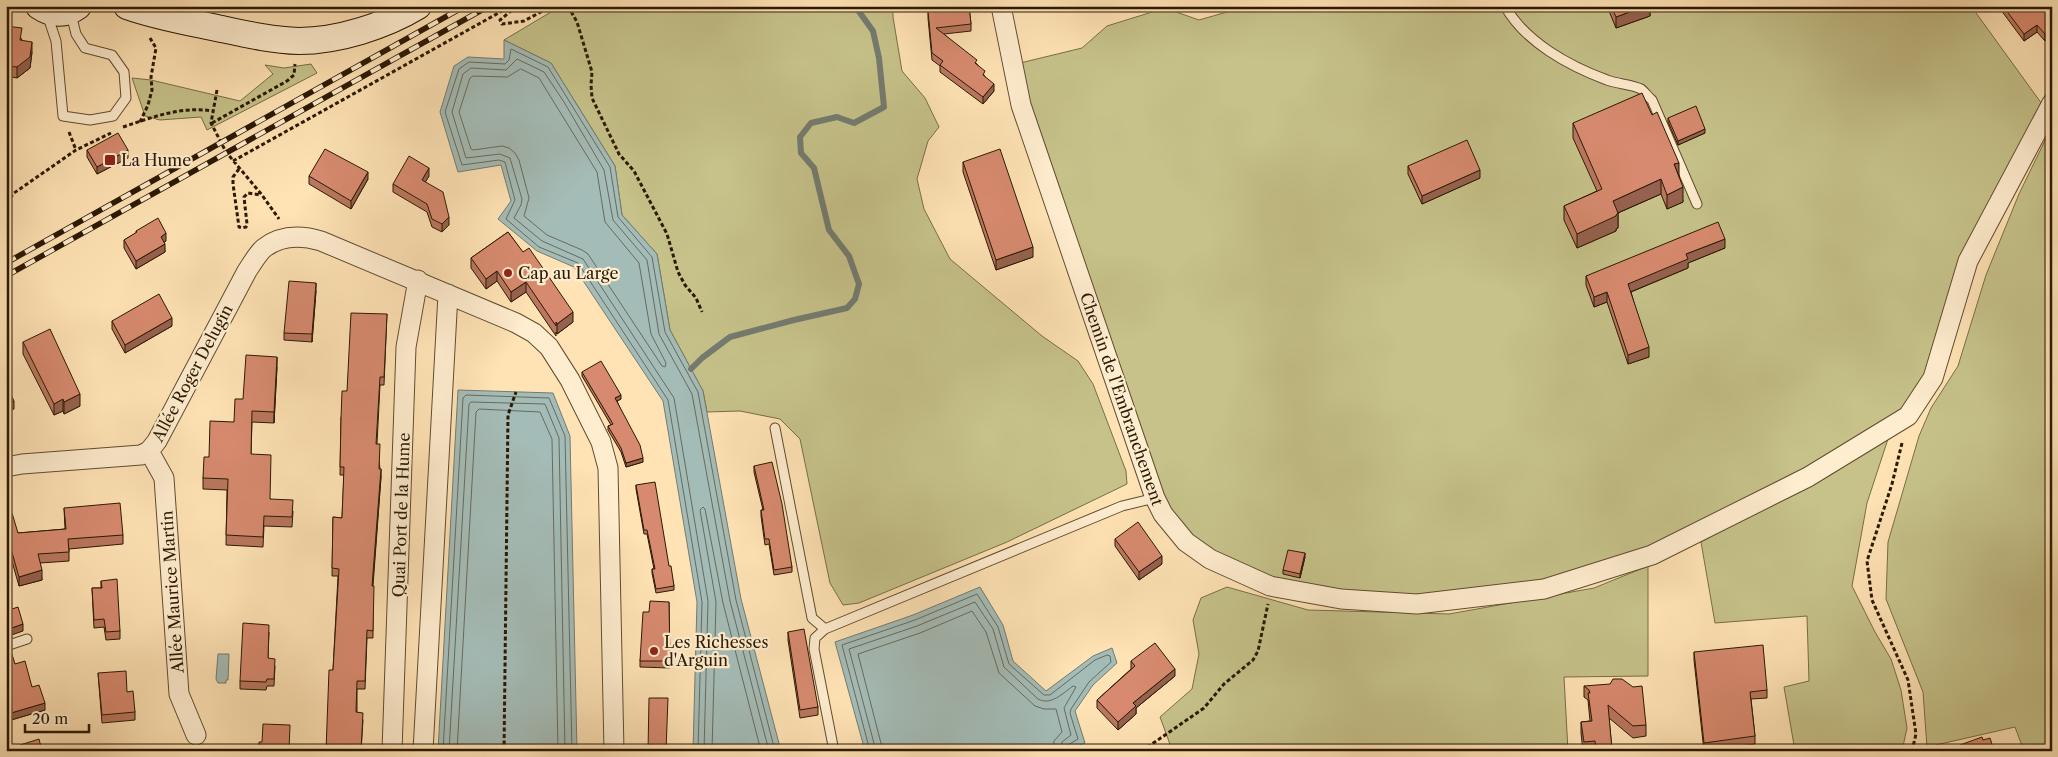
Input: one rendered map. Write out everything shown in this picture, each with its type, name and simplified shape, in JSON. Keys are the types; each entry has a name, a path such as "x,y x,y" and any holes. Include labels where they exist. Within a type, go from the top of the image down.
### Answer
{"main road":[{"path":"138,10 264,37 297,41 367,29 401,16 418,6"}],"street":[{"name":"Chemin de l'Embranchement","path":"1001,6 1021,106 1155,498 1163,514 1199,553 1210,560 1270,586 1341,599 1417,604 1544,589 1652,555 1808,478 1908,416 1933,378 1968,261 2052,103"},
{"path":"290,236 310,237 321,241 418,280 516,323 534,334 549,347 570,380 601,442 608,468 614,751"},
{"name":"Allée Roger Delugin","path":"6,467 22,464 140,456 149,451 157,441 247,271 264,248 290,236"},
{"name":"Quai Port de la Hume","path":"392,751 406,347 418,280"},
{"name":"Quai Port de la Hume","path":"423,751 454,297"},
{"name":"Allée Maurice Martin","path":"149,451 164,478 179,694 196,735"}],"lane":[{"path":"1505,6 1514,22 1539,44 1575,66 1607,81 1641,89 1652,100 1697,204"},
{"path":"59,9 85,48 112,55 124,72 126,98 113,116 90,120 63,116 56,41 59,9"},
{"path":"775,428 812,618 824,629"},
{"path":"834,751 814,649 815,638 824,629 1122,506 1155,498"},
{"path":"6,646 27,640"}],"path":[{"path":"233,161 511,6"},
{"path":"517,6 500,20 502,24 524,21 552,6"},
{"path":"568,6 577,22 592,72 592,98 619,154 634,171 663,226 678,272 685,285 696,298 702,312"},
{"path":"138,10 156,48 151,77 152,90 148,105 140,122"},
{"path":"211,124 287,81 294,75 298,57 297,41"},
{"path":"217,90 211,124 233,161 262,195 290,236"},
{"path":"6,203 14,193 76,150 124,127 169,112 196,109 213,112"},
{"path":"239,169 233,177 239,227 246,227 244,197 248,193 262,195"},
{"path":"6,217 8,228 6,232"},
{"path":"504,751 508,415 516,392"},
{"path":"1908,416 1892,484 1867,561 1872,600 1908,680 1916,734 1912,751"},
{"path":"1142,751 1204,708 1224,684 1253,660 1258,650 1267,612 1270,586"}],"shaded area":[{"path":"561,6 893,6 893,17 902,71 925,98 939,127 928,141 917,179 924,209 950,259 1042,336 1078,361 1093,384 1126,471 1127,484 1007,542 859,603 843,605 830,583 800,439 780,419 740,411 707,412 703,391 670,330 657,254 622,215 615,166 551,63 504,40"},
{"path":"1248,6 1971,6 2047,111 1968,261 1908,416 1652,555 1544,589 1417,604 1245,576 1174,529 1012,65 1082,48 1107,26 1165,8 1199,20"},
{"path":"311,64 317,73 207,130 201,117 160,120 145,116 132,78 151,80 240,101 273,74 265,65 284,68"},
{"path":"2052,126 2052,751 2024,751 2015,727 1927,747 1923,692 1886,599 1888,542 1919,436 1931,408 1958,366 1986,275 2019,194"},
{"path":"1888,439 1867,503 1852,586 1891,659 1901,690 1907,728 1902,751 1795,751 1784,687 1809,681 1807,616 1715,623 1701,542"},
{"path":"1648,566 1648,676 1564,677 1568,751 1166,751 1171,747 1160,717 1192,689 1199,654 1193,620 1201,598 1227,587 1308,610 1449,614 1594,588"}],"water":[{"path":"504,40 551,63 615,166 622,215 657,254 670,330 703,391 741,599 781,751 693,751 697,602 663,401 574,267 537,251 498,219 511,201 501,165 458,172 440,112 454,66 468,57 504,59"},
{"path":"458,390 553,393 570,436 577,751 438,751"},
{"path":"980,587 1003,625 1013,661 1046,691 1093,656 1112,648 1117,663 1093,685 1075,711 1085,743 1066,751 865,751 835,642 913,615"},
{"path":"218,654 229,654 228,680 226,680 226,683 218,683 216,679"}],"building":[{"path":"931,6 969,6 971,24 936,28 977,60 975,63 985,71 983,75 994,84 983,97 940,65 943,61 932,53 928,11 932,11"},
{"path":"1611,6 1646,6 1616,17"},
{"path":"2003,6 2050,6 2052,9 2052,29 2045,34 2037,25 2024,34"},
{"path":"6,26 22,28 20,40 32,42 30,57 17,67 6,66"},
{"path":"1642,93 1652,115 1657,112 1679,163 1674,164 1683,187 1667,195 1661,179 1613,201 1618,213 1616,216 1577,234 1564,206 1602,189 1573,123"},
{"path":"1696,106 1705,129 1678,141 1668,118"},
{"path":"118,133 128,150 97,167 87,150"},
{"path":"1467,140 1480,170 1422,196 1408,166"},
{"path":"325,149 368,172 351,201 309,176"},
{"path":"1000,149 1033,247 996,260 963,162"},
{"path":"409,156 429,168 422,180 443,192 449,217 442,224 432,219 427,204 393,184"},
{"path":"158,218 166,233 161,237 165,244 136,261 124,240"},
{"path":"1718,222 1725,239 1686,254 1688,259 1628,284 1649,347 1628,355 1607,292 1594,297 1586,276"},
{"path":"508,232 523,252 529,248 573,312 557,324 556,322 556,326 526,282 511,292 497,271 486,279 471,258"},
{"path":"289,281 316,283 312,334 284,333"},
{"path":"159,294 172,318 125,345 112,321"},
{"path":"351,313 387,314 384,377 380,377 376,444 380,444 379,469 381,469 372,586 374,586 373,631 367,630 365,681 357,681 356,712 363,713 361,751 326,751 329,670 333,670 339,569 332,568 333,517 342,518 344,467 340,467 342,391 347,391"},
{"path":"50,329 80,394 64,402 63,399 54,404 23,342"},
{"path":"246,355 277,357 274,412 252,411 251,454 271,455 270,499 293,500 292,517 264,516 263,537 226,535 228,479 203,478 204,457 209,457 210,421 234,422 235,399 243,399"},
{"path":"601,361 621,395 615,398 640,445 643,458 626,463 621,448 608,426 613,424 582,372"},
{"path":"6,384 14,401 6,404"},
{"path":"772,462 782,504 792,567 774,570 769,539 765,539 761,510 764,510 754,466"},
{"path":"655,482 674,586 656,589 652,569 655,569 647,530 644,530 636,485"},
{"path":"120,503 123,535 68,539 69,552 38,554 42,570 19,577 11,549 6,550 6,515 12,513 18,533 66,529 64,508"},
{"path":"1138,522 1162,556 1139,572 1115,539"},
{"path":"1288,550 1305,553 1300,574 1283,570"},
{"path":"117,579 120,631 106,632 104,619 94,620 92,588 102,588 101,581"},
{"path":"650,601 669,602 670,661 640,661 643,612 649,612"},
{"path":"18,607 23,624 6,630 6,611"},
{"path":"243,623 269,625 268,658 275,659 274,679 267,679 266,682 240,681"},
{"path":"804,629 818,707 800,710 788,632"},
{"path":"1155,643 1175,669 1133,703 1136,706 1118,722 1097,700 1135,666 1131,661"},
{"path":"6,645 9,645 15,664 25,661 32,687 39,685 45,703 11,713 6,697"},
{"path":"1763,645 1767,690 1750,692 1755,736 1704,743 1694,652"},
{"path":"126,671 127,692 133,691 135,712 102,715 98,673"},
{"path":"1613,679 1622,679 1633,687 1642,686 1646,725 1633,726 1608,705 1612,749 1596,750 1595,741 1584,742 1581,722 1592,721 1588,693 1590,693 1584,686 1610,684"},
{"path":"649,698 668,698 666,751 648,751"},
{"path":"263,724 290,725 289,751 259,751 259,742 262,742"},
{"path":"1982,737 1983,740 1990,738 1994,751 1962,751 1960,745"},
{"path":"39,739 42,751 18,751 17,746"}],"waterway":[{"path":"691,369 702,358 730,337 847,308 855,299 859,284 849,256 829,230 814,168 801,153 800,137 811,123 837,117 854,123 884,107 879,58 873,31 855,6"}],"railway":[{"path":"6,263 465,6"},
{"path":"6,276 489,6"}],"place":[{"name":"La Hume","path":"110,160"},
{"name":"Cap au Large","path":"508,273"},
{"name":"Les Richesses d'Arguin","path":"654,651"}]}
